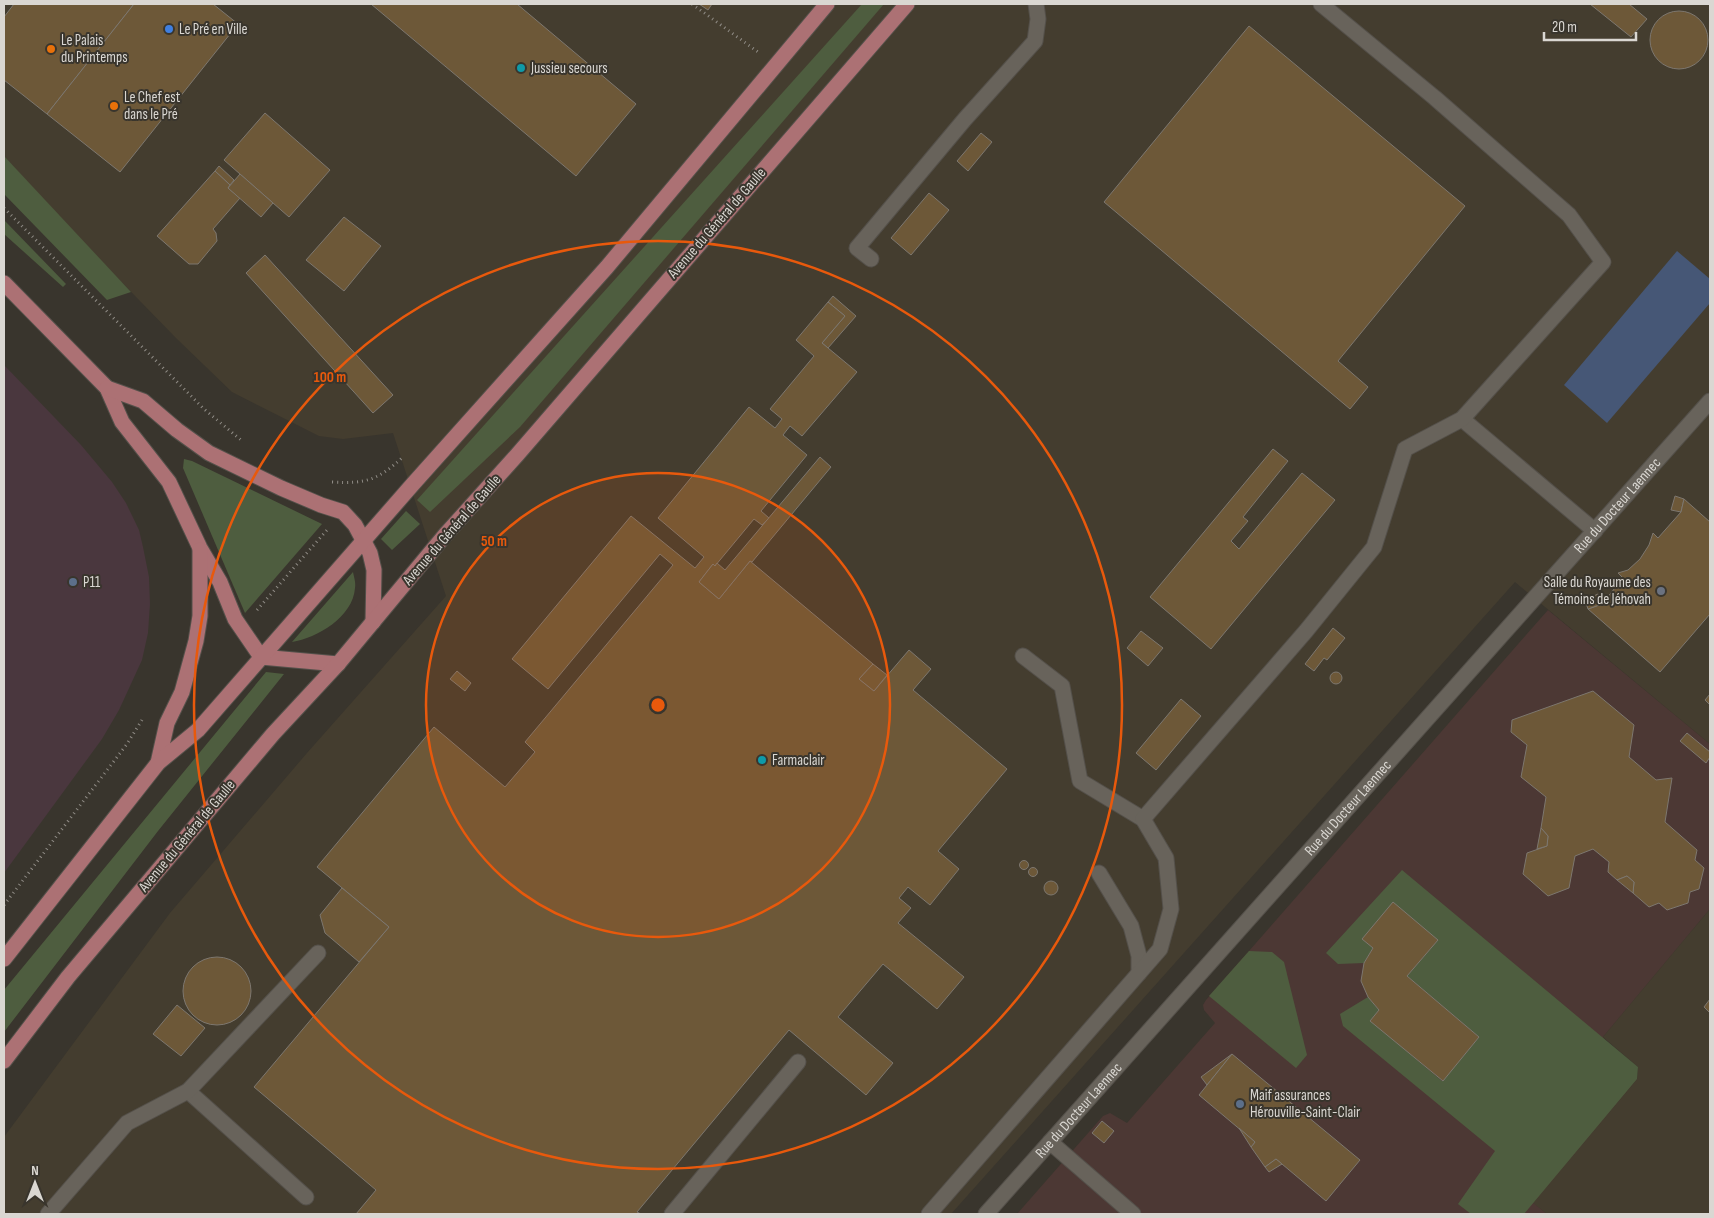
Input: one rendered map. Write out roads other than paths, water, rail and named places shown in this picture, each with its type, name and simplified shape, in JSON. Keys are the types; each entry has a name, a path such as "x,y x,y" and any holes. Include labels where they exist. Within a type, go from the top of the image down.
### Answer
{"main road":[{"path":"4,959 158,762 198,730 607,266 827,4"},
{"name":"Avenue du Général de Gaulle","path":"4,1061 75,969 273,734 338,664 445,535 517,455 907,4"},
{"path":"4,283 107,388 122,422 169,482 200,548 220,582 235,619 262,657 338,664"},
{"path":"107,388 143,401 177,430 209,453 281,488 343,512 355,525 370,553 374,570 373,622"},
{"path":"158,762 167,723 182,692 196,641 200,616 200,548"}],"street":[{"path":"871,259 857,248 959,126 1035,41 1038,18 1036,4"},
{"path":"1143,819 1306,631 1374,547 1405,448 1462,419 1603,262 1569,215 1435,98 1321,4"},
{"name":"Rue du Docteur Laennec","path":"986,1214 1710,401"},
{"path":"1462,419 1595,530"},
{"path":"929,1214 1160,949 1171,910 1166,858 1143,819 1080,781 1062,686 1022,656"},
{"path":"1098,873 1131,926 1139,956 1139,973"},
{"path":"48,1214 127,1123 188,1091 318,953"},
{"path":"672,1214 798,1062"},
{"path":"188,1091 306,1197"},
{"path":"1050,1142 1133,1214"}],"water":[{"path":"1677,251 1710,279 1710,303 1607,423 1564,385"}],"place":[{"name":"Le Pré en Ville","path":"169,29"},
{"name":"Le Palais du Printemps","path":"51,49"},
{"name":"Jussieu secours","path":"521,68"},
{"name":"Le Chef est dans le Pré","path":"114,106"},
{"name":"P11","path":"73,582"},
{"name":"Salle du Royaume des Témoins de Jéhovah","path":"1661,591"},
{"name":"Farmaclair","path":"762,760"},
{"name":"Maif assurances Hérouville-Saint-Clair","path":"1240,1104"}]}
